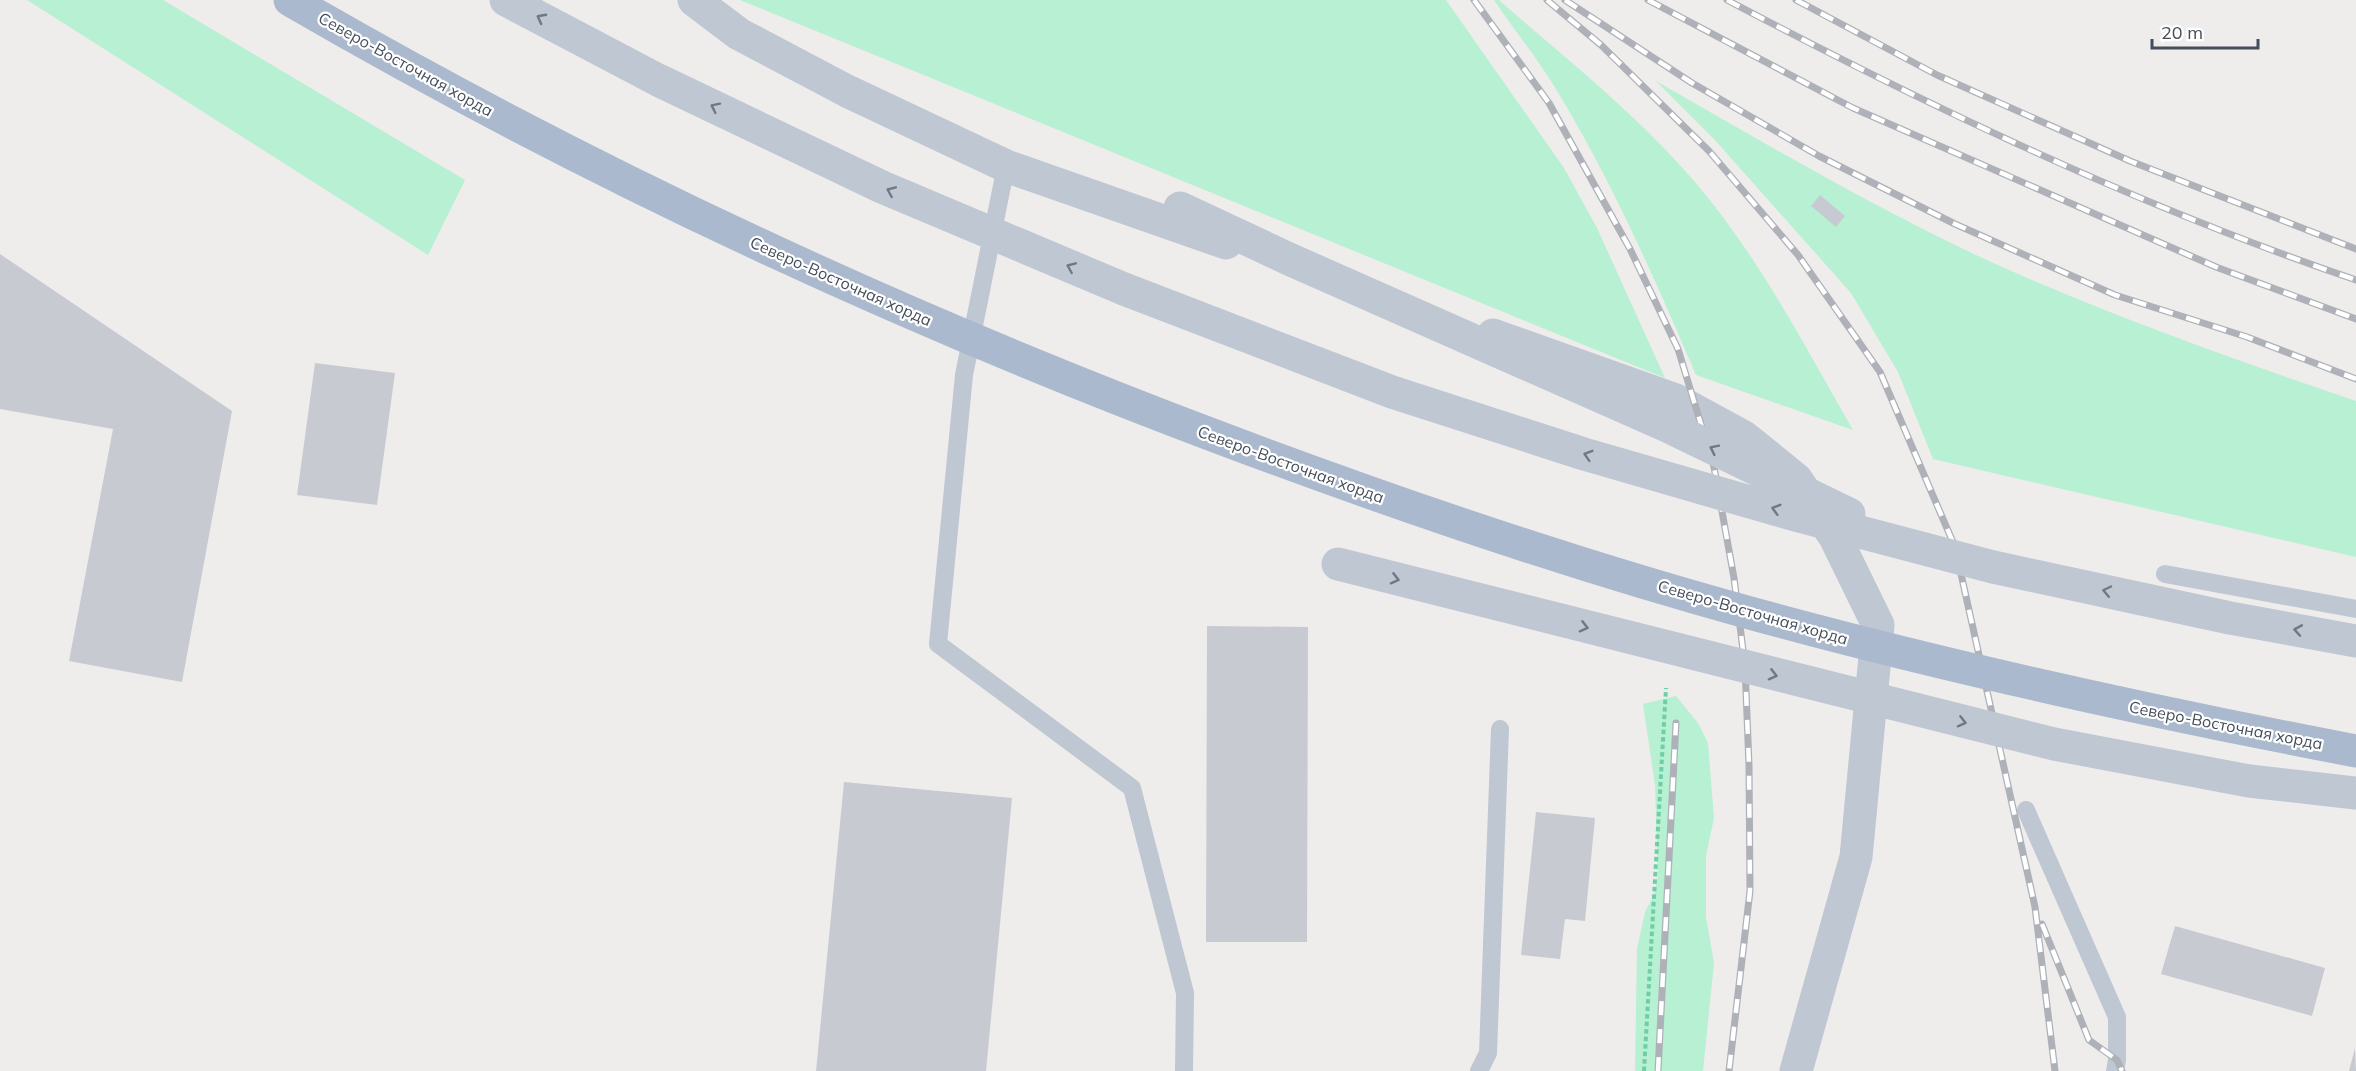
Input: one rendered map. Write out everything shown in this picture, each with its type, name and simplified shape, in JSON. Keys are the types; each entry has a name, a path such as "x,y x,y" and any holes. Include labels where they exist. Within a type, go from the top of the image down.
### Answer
{"main road":[{"name":"Северо-Восточная хорда","path":"290,0 381,53 598,168 829,277 1074,383 1347,486 1545,552 1758,615 1948,665 2192,720 2356,751"}],"street":[{"path":"506,0 658,80 882,188 1125,290 1415,399 1584,454 1993,567 2196,611 2356,641"},
{"path":"694,0 749,39 847,91 1006,166 1676,400 1744,437 1796,479 1835,537 1878,625 1856,857 1796,1071"},
{"path":"1180,208 1299,264 1667,426 1918,547"},
{"path":"1338,564 2054,744 2249,781 2356,794"}],"lane":[{"path":"1006,166 963,375 938,644 1132,788 1185,993 1184,1071"},
{"path":"2165,574 2356,609"},
{"path":"1479,1071 1488,1053 1500,729"},
{"path":"2026,810 2117,1017 2115,1071"}],"path":[{"path":"1644,1071 1666,688"}],"green space":[{"path":"27,0 163,0 465,180 428,255"},
{"path":"740,0 1446,0 1564,168 1597,228 1665,378"},
{"path":"1494,0 1499,0 1650,133 1695,182 1740,240 1760,271 1853,430 1696,375 1649,268 1579,128 1552,82"},
{"path":"1656,81 1863,198 1991,262 2126,319 2356,401 2356,557 1933,459 1898,372 1851,293 1714,139"},
{"path":"1676,696 1698,723 1708,743 1714,818 1706,856 1706,917 1714,963 1703,1071 1635,1071 1637,949 1645,912 1654,895 1658,875 1655,785 1643,704"}],"building":[{"path":"1820,195 1845,216 1836,227 1811,206"},
{"path":"0,254 232,411 182,682 69,661 113,429 0,409"},
{"path":"315,363 395,373 377,505 297,495"},
{"path":"1207,626 1308,627 1307,942 1206,942"},
{"path":"844,782 1012,798 986,1071 816,1071"},
{"path":"1536,812 1595,818 1585,921 1565,919 1560,959 1521,955"},
{"path":"2175,926 2325,968 2312,1016 2161,974"},
{"path":"2355,1048 2356,1071 2349,1071"}],"railway":[{"path":"1474,0 1549,103 1630,249 1678,349 1714,467 1734,578 1745,666 1749,765 1750,891 1729,1071"},
{"path":"1547,0 1601,45 1709,151 1798,255 1880,372 1955,547 2035,907 2055,1071"},
{"path":"1565,0 1692,83 1819,156 1955,224 2115,295 2247,337 2356,379"},
{"path":"1648,0 1853,108 2216,267 2356,319"},
{"path":"1727,0 1880,78 2036,152 2194,220 2356,280"},
{"path":"1796,0 1937,75 2130,161 2356,249"},
{"path":"1658,1071 1676,723"},
{"path":"2042,924 2089,1040 2117,1060 2122,1071"}]}
